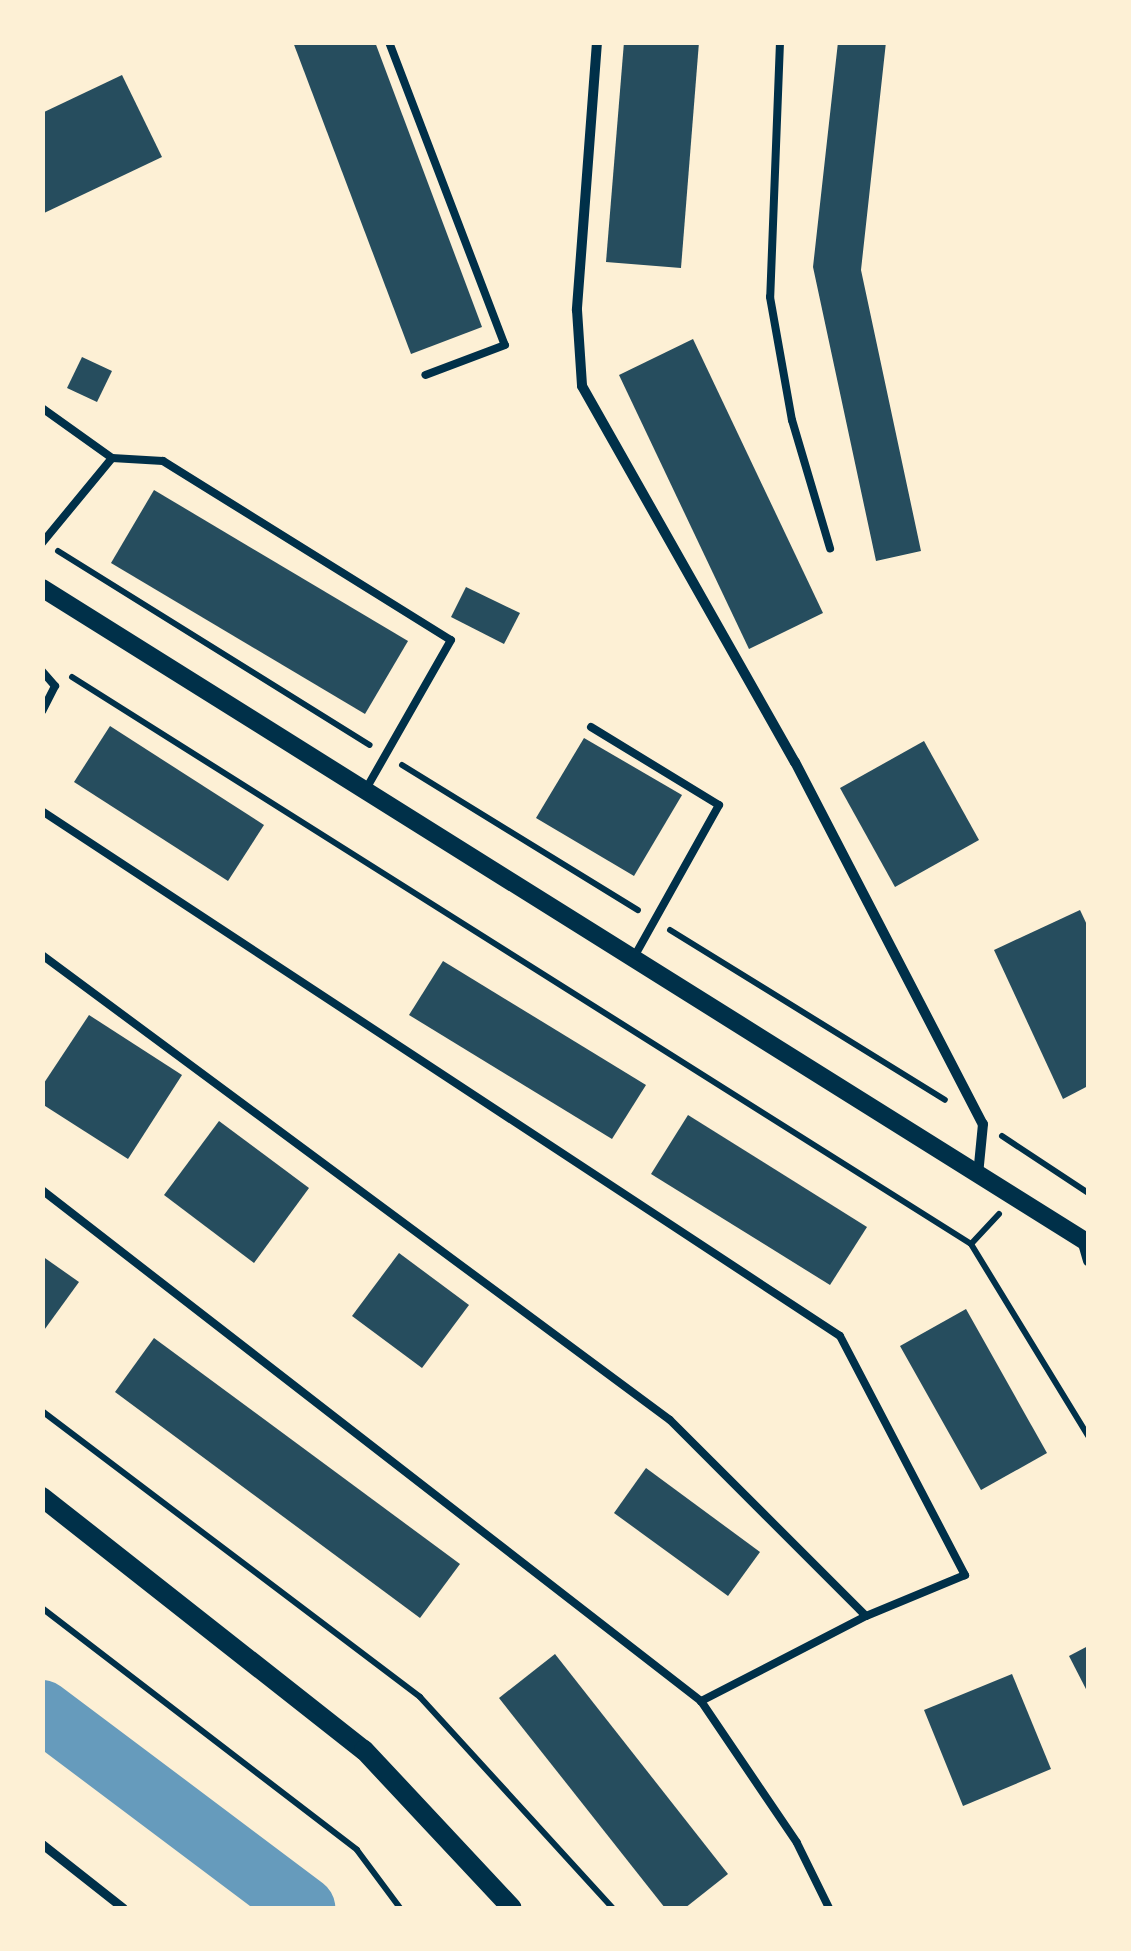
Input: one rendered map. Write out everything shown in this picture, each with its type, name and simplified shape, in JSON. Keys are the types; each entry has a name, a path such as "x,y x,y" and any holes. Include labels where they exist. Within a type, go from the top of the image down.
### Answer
{"main road":[{"path":"42,1497 364,1750 512,1908"}],"street":[{"path":"597,42 577,310 582,386 795,762 983,1124 978,1175"},
{"path":"42,588 1085,1241 1088,1261"},
{"path":"42,1844 123,1908"}],"lane":[{"path":"389,42 505,345 424,375"},
{"path":"780,42 770,297 792,420 830,548"},
{"path":"42,408 112,458 163,461 451,640 364,790"},
{"path":"43,543 112,458"},
{"path":"42,671 55,686 42,710"},
{"path":"591,727 719,806 632,959"},
{"path":"42,811 840,1336 965,1574 866,1616 701,1701"},
{"path":"42,955 670,1420 866,1616"},
{"path":"42,1190 701,1701 798,1843 828,1908"}],"path":[{"path":"43,543 1088,1192"},
{"path":"60,669 971,1244 1088,1436"},
{"path":"971,1244 1012,1198 1036,1159"},
{"path":"42,1410 420,1696 609,1907"},
{"path":"42,1608 357,1850 400,1908"}],"building":[{"path":"293,42 375,42 482,327 411,354"},
{"path":"624,42 699,42 681,268 606,262"},
{"path":"838,42 886,42 861,270 921,551 876,561 813,267"},
{"path":"122,75 162,157 42,214 42,113"},
{"path":"693,339 823,613 749,649 619,375"},
{"path":"82,357 112,371 97,402 67,388"},
{"path":"154,490 408,641 365,714 111,563"},
{"path":"466,587 520,613 504,644 451,617"},
{"path":"110,726 264,825 228,881 74,782"},
{"path":"584,738 682,795 634,876 536,818"},
{"path":"924,741 979,840 895,887 840,788"},
{"path":"1080,910 1088,927 1088,1086 1063,1099 994,950"},
{"path":"443,961 646,1085 612,1139 409,1015"},
{"path":"89,1015 182,1075 128,1159 42,1104 42,1086"},
{"path":"688,1115 867,1227 830,1285 651,1174"},
{"path":"219,1121 309,1188 254,1263 164,1195"},
{"path":"399,1253 469,1305 422,1368 352,1316"},
{"path":"42,1256 79,1282 42,1333"},
{"path":"966,1309 1047,1453 981,1490 900,1346"},
{"path":"154,1338 460,1564 420,1618 115,1392"},
{"path":"646,1468 760,1552 728,1596 614,1513"},
{"path":"1088,1646 1088,1693 1069,1656"},
{"path":"555,1654 728,1874 685,1908 665,1908 499,1698"},
{"path":"1012,1674 1051,1769 963,1806 924,1710"}],"waterway":[{"path":"42,1711 304,1908"}]}
